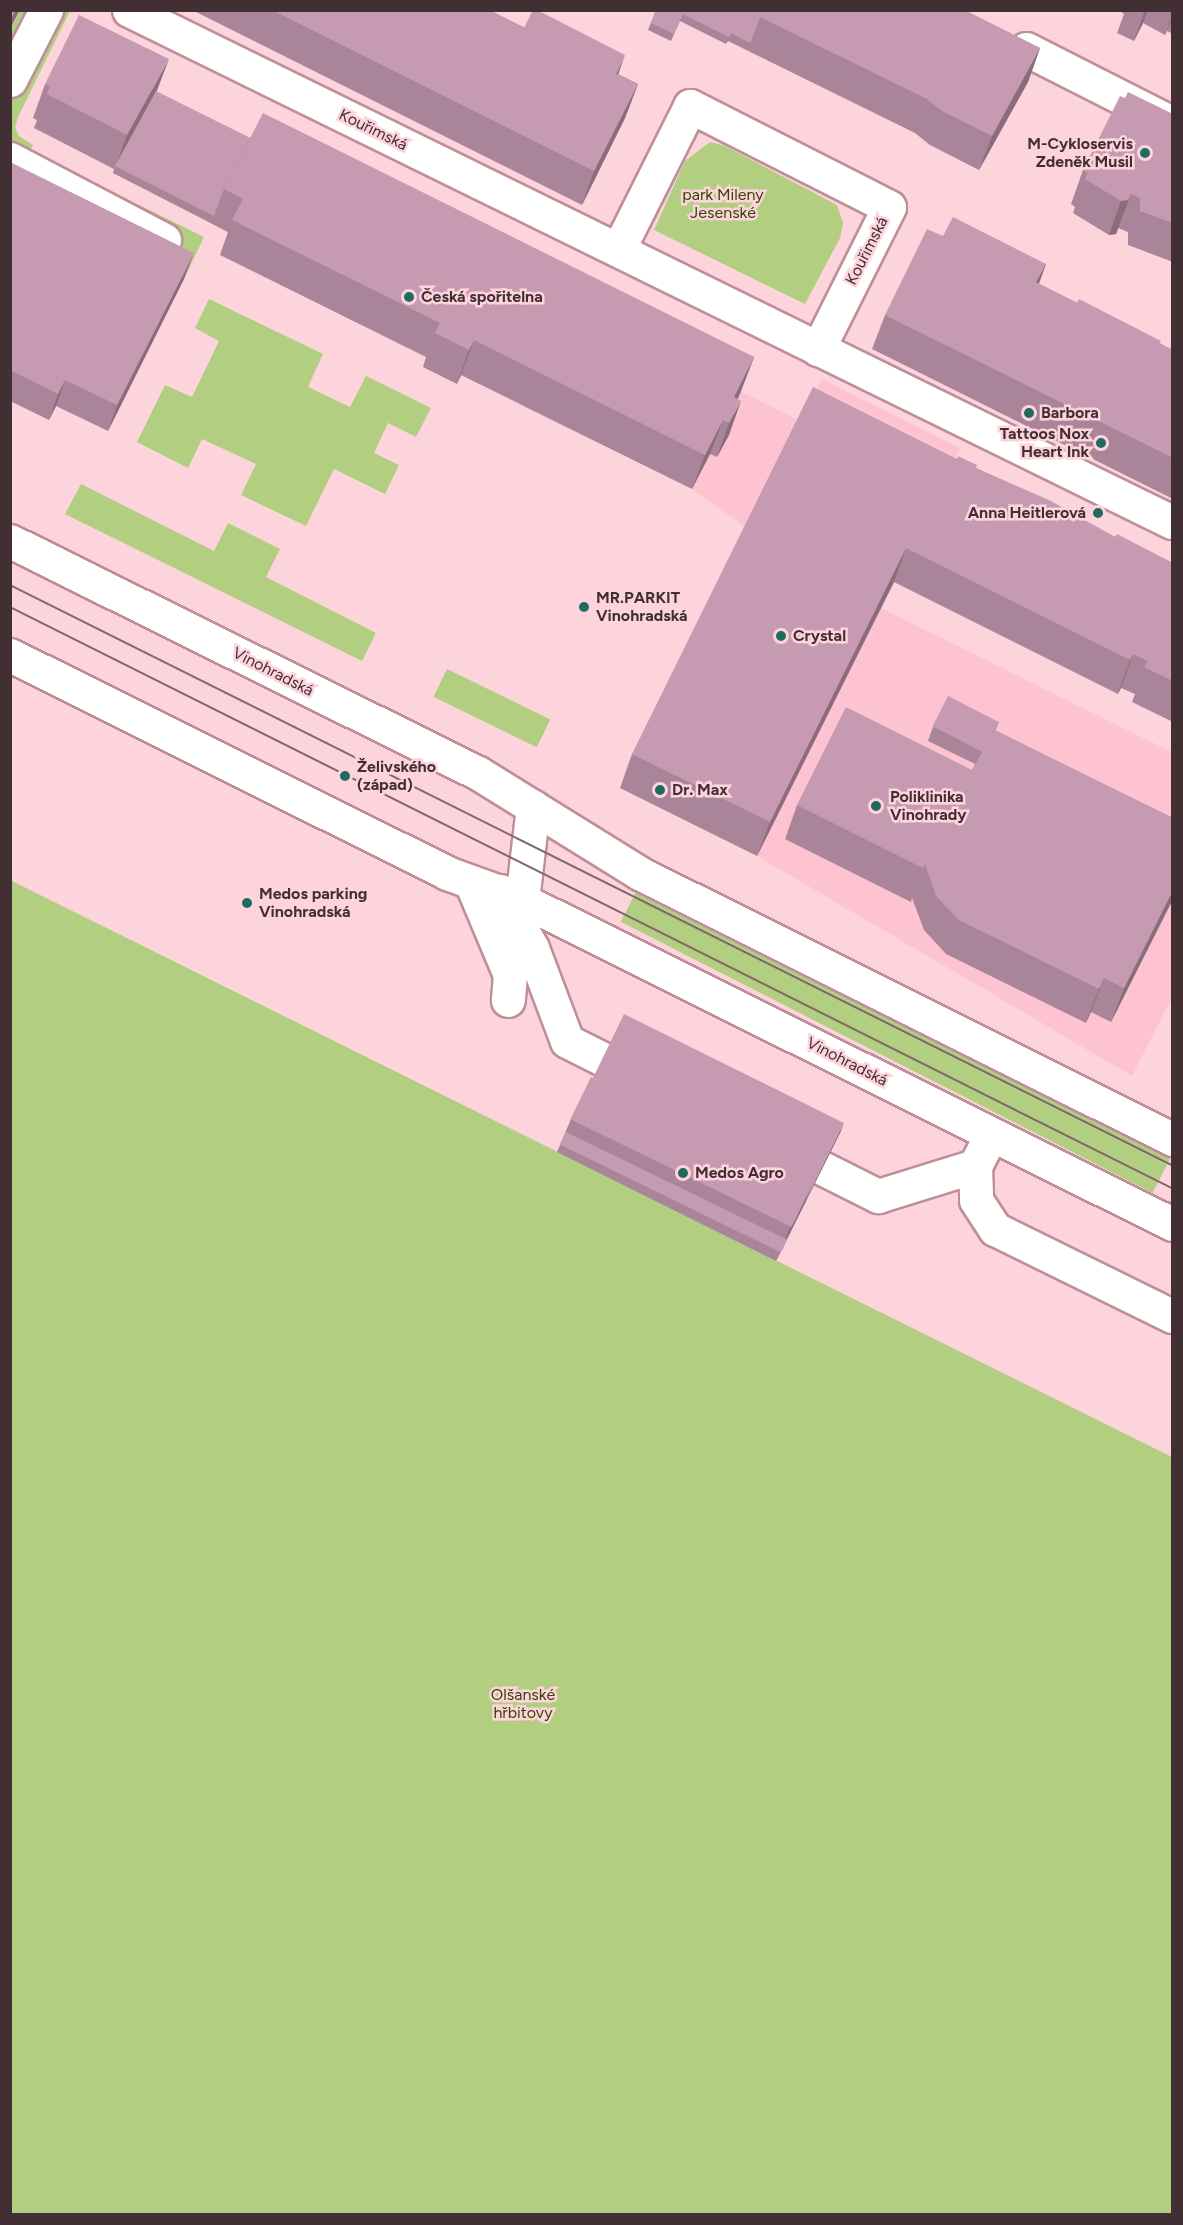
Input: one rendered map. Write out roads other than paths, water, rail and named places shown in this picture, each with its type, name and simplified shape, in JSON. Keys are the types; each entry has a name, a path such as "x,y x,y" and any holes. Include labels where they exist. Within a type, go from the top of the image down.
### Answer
{"main road":[{"path":"10,80 46,10"},
{"name":"Kouřimská","path":"129,10 1173,522"},
{"path":"1026,49 1173,123"},
{"name":"Kouřimská","path":"618,250 690,106 889,207 818,349"},
{"path":"10,159 164,240"},
{"name":"Vinohradská","path":"10,541 478,773 639,873 1173,1139"},
{"name":"Vinohradská","path":"10,655 498,891 1173,1224"},
{"path":"508,1000 510,975 498,891 533,807"},
{"path":"498,891 532,948 567,1041 603,1059"},
{"path":"991,1134 975,1166 976,1200 995,1229 1173,1316"},
{"path":"822,1168 878,1196 975,1166"}],"tram line":[{"path":"10,585 1172,1165"},
{"path":"10,607 1172,1188"}],"place":[{"name":"M-Cykloservis Zdeněk Musil","path":"1145,153"},
{"name":"Česká spořitelna","path":"409,297"},
{"name":"Barbora","path":"1029,413"},
{"name":"Tattoos Nox Heart Ink","path":"1101,443"},
{"name":"Anna Heitlerová","path":"1098,513"},
{"name":"MR.PARKIT Vinohradská","path":"584,607"},
{"name":"Crystal","path":"781,636"},
{"name":"Želivského (západ)","path":"345,776"},
{"name":"Dr. Max","path":"660,790"},
{"name":"Poliklinika Vinohrady","path":"876,806"},
{"name":"Medos parking Vinohradská","path":"247,903"},
{"name":"Medos Agro","path":"683,1173"}],"park label":[{"name":"park Mileny Jesenské","path":"723,204"},
{"name":"Olšanské hřbitovy","path":"523,1704"}]}
